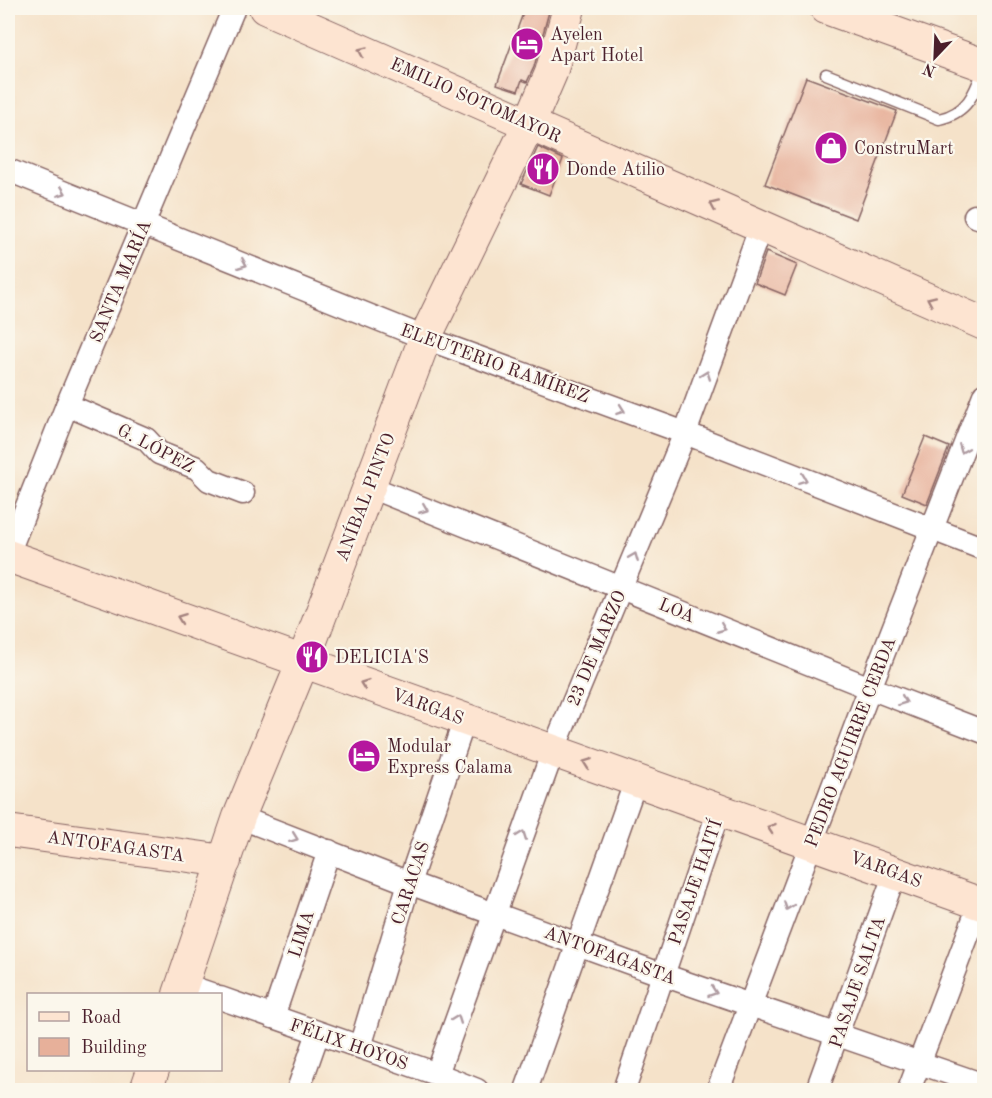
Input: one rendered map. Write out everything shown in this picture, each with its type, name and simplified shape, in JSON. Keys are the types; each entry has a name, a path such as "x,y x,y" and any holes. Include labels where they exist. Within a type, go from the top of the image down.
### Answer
{"street":[{"name":"SANTA MARÍA","path":"8,555 67,405 234,8"},
{"name":"EMILIO SOTOMAYOR","path":"265,8 984,324"},
{"name":"ANÍBAL PINTO","path":"191,991 239,817 303,662 425,338 529,124 550,73 569,8"},
{"path":"826,8 871,15 984,66"},
{"name":"ELEUTERIO RAMÍREZ","path":"8,170 425,338 685,433 984,549"},
{"name":"23 DE MARZO","path":"447,1082 494,912 553,751 685,433 761,226"},
{"name":"PEDRO AGUIRRE CERDA","path":"718,1090 984,395"},
{"name":"G. LÓPEZ","path":"67,405 146,439 159,453 197,468 208,480 243,493"},
{"name":"LOA","path":"370,487 984,732"},
{"name":"VARGAS","path":"8,555 982,904"},
{"name":"CARACAS","path":"360,1047 409,883 465,720"},
{"path":"526,1090 636,780"},
{"name":"PASAJE HAITÍ","path":"624,1090 719,810"},
{"name":"ANTOFAGASTA","path":"239,817 409,883 663,975 984,1085"},
{"name":"ANTOFAGASTA","path":"8,831 225,861"},
{"name":"LIMA","path":"273,1017 329,851"},
{"name":"PASAJE SALTA","path":"818,1090 896,873"},
{"path":"909,1090 982,904"},
{"name":"FÉLIX HOYOS","path":"222,999 360,1047 447,1082 477,1090"},
{"path":"298,1090 318,1033"},
{"path":"146,1090 153,1071"}],"lane":[{"path":"826,74 939,119 956,113 973,97 984,66"}],"building":[{"name":"Ayelen Apart Hotel","path":"525,8 550,8 534,67 527,82 522,80 518,91 497,84"},
{"name":"ConstruMart","path":"806,77 897,111 856,219 765,184"},
{"name":"Donde Atilio","path":"538,147 563,159 549,195 521,184"},
{"path":"766,252 797,265 785,295 755,283"},
{"path":"925,437 949,447 927,504 902,494"}],"place":[{"name":"Ayelen Apart Hotel","path":"527,44"},
{"name":"ConstruMart","path":"831,148"},
{"name":"Donde Atilio","path":"543,169"},
{"name":"DELICIA'S","path":"312,657"},
{"name":"Modular Express Calama","path":"364,756"}]}
